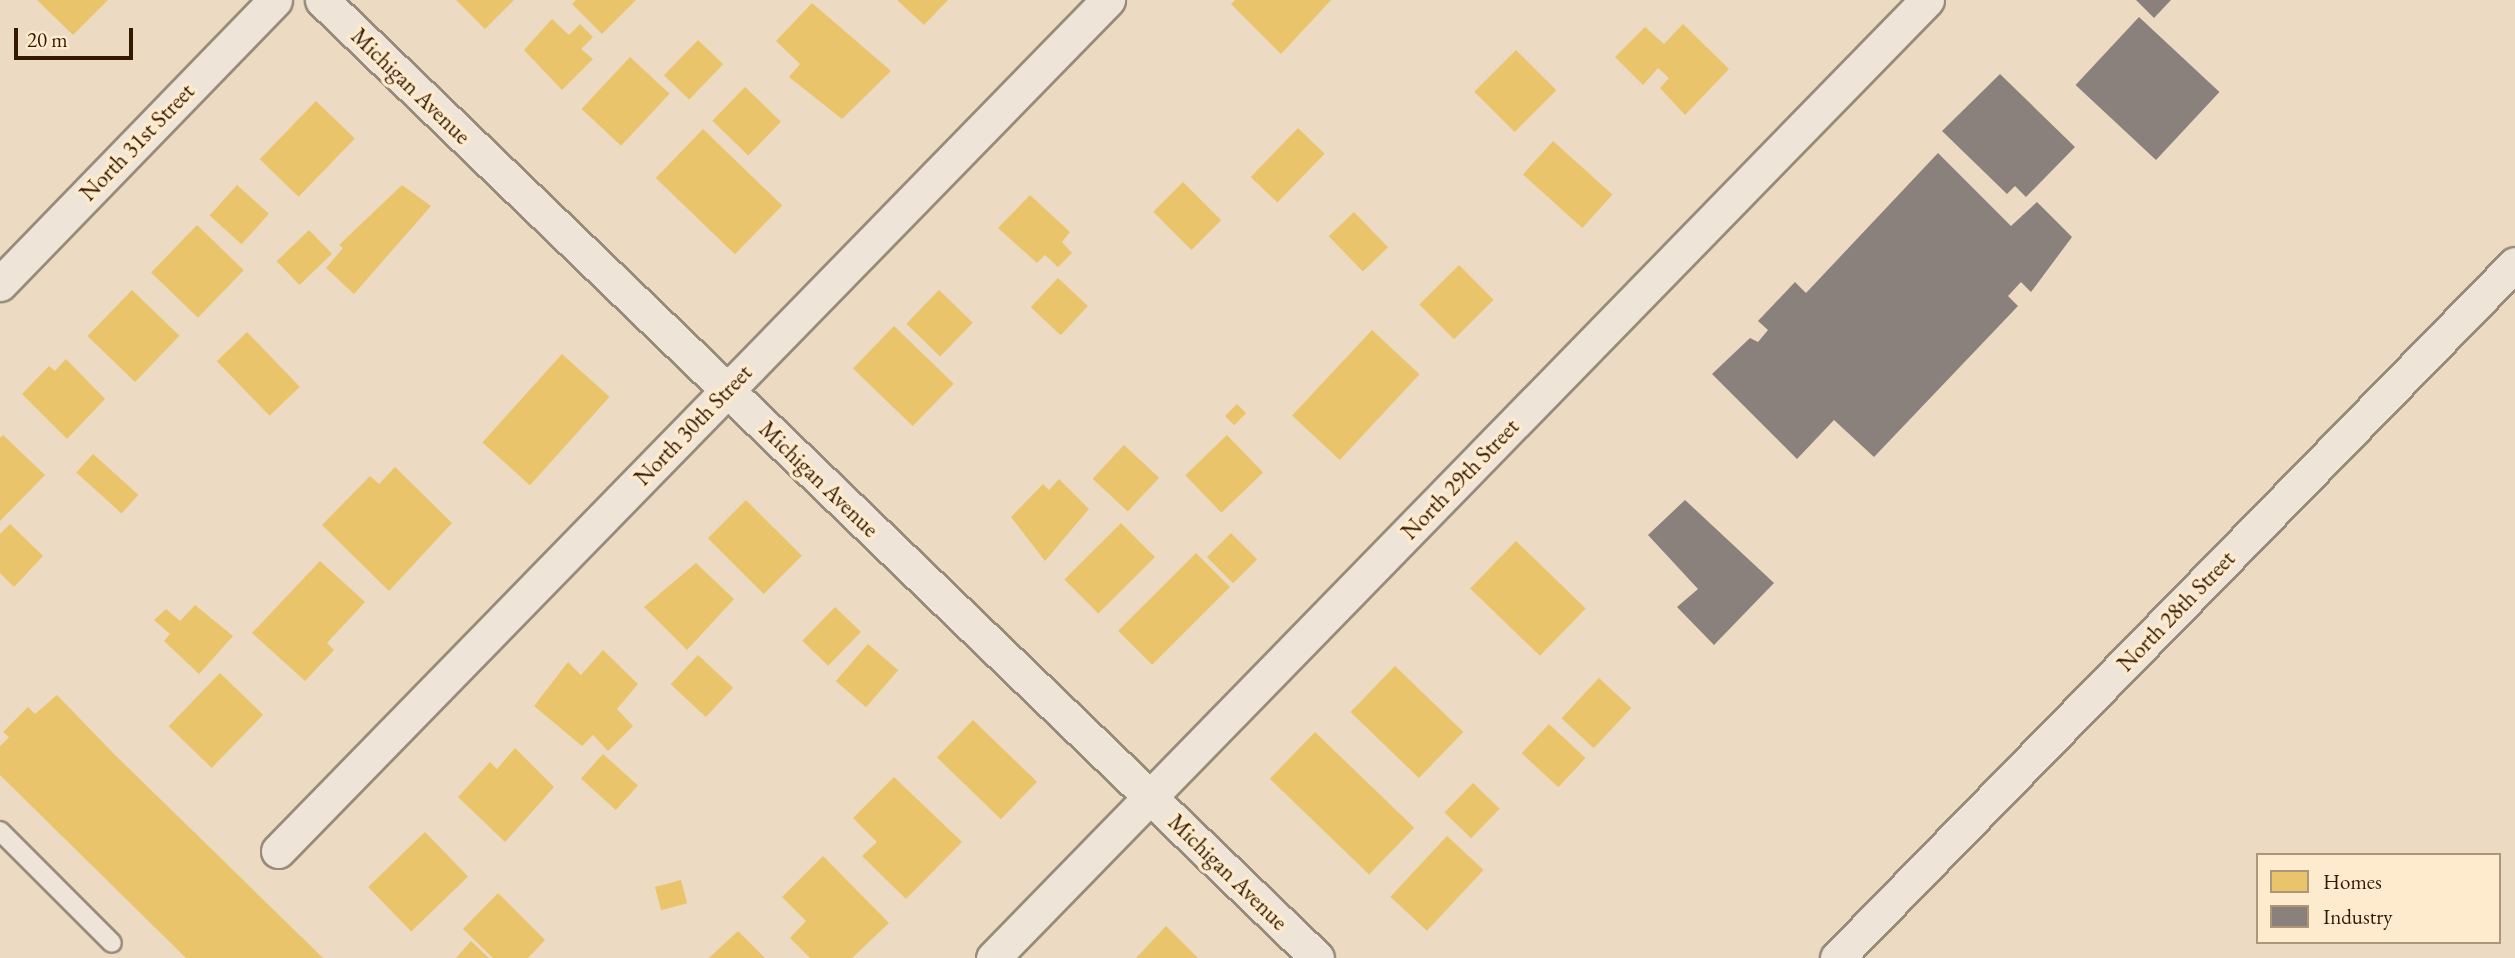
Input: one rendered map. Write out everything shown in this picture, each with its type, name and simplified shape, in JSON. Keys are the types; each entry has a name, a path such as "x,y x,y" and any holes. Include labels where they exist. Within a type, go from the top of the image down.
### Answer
{"street":[{"name":"North 31st Street","path":"0,284 275,0"},
{"name":"Michigan Avenue","path":"322,0 1317,958"},
{"name":"North 30th Street","path":"278,851 1108,0"},
{"name":"North 29th Street","path":"993,958 1927,0"},
{"name":"North 28th Street","path":"1837,958 2515,264"}],"lane":[{"path":"0,831 112,943"}],"building: Homes":[{"path":"37,0 108,0 73,35"},
{"path":"456,0 514,0 485,29"},
{"path":"576,0 636,0 602,34 572,4"},
{"path":"897,0 948,0 924,25"},
{"path":"1235,0 1331,0 1281,54 1231,4"},
{"path":"812,3 891,71 842,119 789,77 800,64 776,41"},
{"path":"552,19 569,35 580,24 593,37 581,49 593,59 562,90 524,50"},
{"path":"1683,24 1729,69 1685,115 1660,88 1669,78 1658,68 1643,85 1615,57 1645,27 1664,44"},
{"path":"698,40 723,64 689,100 664,75"},
{"path":"1516,50 1556,90 1515,132 1474,92"},
{"path":"630,57 669,94 621,146 582,109"},
{"path":"745,87 781,122 748,156 712,121"},
{"path":"316,101 355,139 299,197 260,159"},
{"path":"1298,128 1325,154 1277,203 1251,177"},
{"path":"703,129 782,205 735,254 656,178"},
{"path":"1553,141 1612,195 1582,228 1523,174"},
{"path":"1183,182 1221,220 1191,250 1153,212"},
{"path":"237,185 269,214 242,244 210,215"},
{"path":"402,185 431,206 354,294 326,268 343,248 339,245"},
{"path":"1030,195 1070,232 1062,242 1072,253 1058,267 1045,255 1037,263 998,228"},
{"path":"1354,212 1388,247 1363,272 1329,236"},
{"path":"197,225 244,270 198,318 151,272"},
{"path":"309,230 332,254 300,285 277,261"},
{"path":"1459,265 1494,300 1454,339 1419,305"},
{"path":"1058,278 1088,306 1061,335 1031,307"},
{"path":"132,290 179,336 135,382 88,336"},
{"path":"939,290 973,323 940,356 906,324"},
{"path":"894,326 954,384 913,426 853,368"},
{"path":"1372,330 1420,374 1340,460 1292,416"},
{"path":"247,332 300,387 270,416 217,361"},
{"path":"562,354 610,397 530,485 482,442"},
{"path":"66,359 105,399 67,439 22,394 49,366 55,371"},
{"path":"1237,404 1246,413 1234,425 1225,416"},
{"path":"3,435 45,475 0,521 0,438"},
{"path":"1227,435 1263,472 1221,513 1185,475"},
{"path":"1124,445 1159,478 1128,511 1093,479"},
{"path":"93,454 138,495 122,513 76,473"},
{"path":"395,467 452,523 389,591 322,525 370,476 379,484"},
{"path":"1059,479 1089,509 1045,561 1011,517 1043,484 1049,490"},
{"path":"746,500 802,556 764,594 708,538"},
{"path":"1121,523 1155,557 1098,614 1064,580"},
{"path":"10,524 43,556 14,587 0,573 0,534"},
{"path":"1231,533 1257,559 1233,583 1207,557"},
{"path":"1516,541 1586,608 1540,656 1470,588"},
{"path":"1196,553 1230,587 1152,665 1118,631"},
{"path":"320,561 365,602 327,643 334,650 305,681 252,633"},
{"path":"696,563 734,599 687,650 644,607"},
{"path":"195,605 233,636 199,674 164,641 170,634 154,620 166,609 180,621"},
{"path":"835,607 861,632 828,666 802,641"},
{"path":"868,644 898,670 866,707 836,681"},
{"path":"603,650 638,684 617,709 633,726 608,751 593,735 582,746 534,706 568,662 581,675"},
{"path":"698,655 733,688 706,717 671,684"},
{"path":"1395,666 1463,732 1419,778 1351,712"},
{"path":"220,673 263,715 212,768 169,726"},
{"path":"1599,678 1631,708 1594,748 1561,718"},
{"path":"57,695 323,958 186,958 0,775 0,746 9,737 3,732 28,707 35,714"},
{"path":"973,720 1037,782 1001,819 937,757"},
{"path":"1549,724 1586,758 1558,787 1522,753"},
{"path":"1315,732 1414,828 1369,875 1270,779"},
{"path":"515,748 554,787 505,842 458,797 490,762 497,769"},
{"path":"603,754 638,785 616,810 581,779"},
{"path":"894,777 962,842 906,899 862,856 877,842 853,818"},
{"path":"1473,783 1500,809 1471,838 1445,812"},
{"path":"425,832 468,877 411,931 368,887"},
{"path":"1447,836 1484,870 1427,931 1390,897"},
{"path":"823,856 889,923 852,958 810,958 790,938 806,921 782,897"},
{"path":"681,880 687,903 661,910 655,887"},
{"path":"498,893 545,940 528,958 493,958 463,929"},
{"path":"1166,926 1198,958 1136,958"},
{"path":"738,931 765,958 709,958"},
{"path":"471,941 489,958 456,958"}],"building: Industry":[{"path":"2136,0 2171,0 2154,18"},
{"path":"2139,17 2219,92 2156,160 2076,85"},
{"path":"2000,74 2075,147 2026,197 2015,186 2007,194 1942,131"},
{"path":"1938,153 2011,226 2037,202 2072,237 2031,292 2021,282 2008,296 2018,306 1874,457 1834,420 1797,459 1712,374 1750,338 1758,342 1768,330 1758,321 1795,282 1806,293"},
{"path":"1685,500 1774,583 1714,645 1677,607 1698,589 1648,535"}]}
